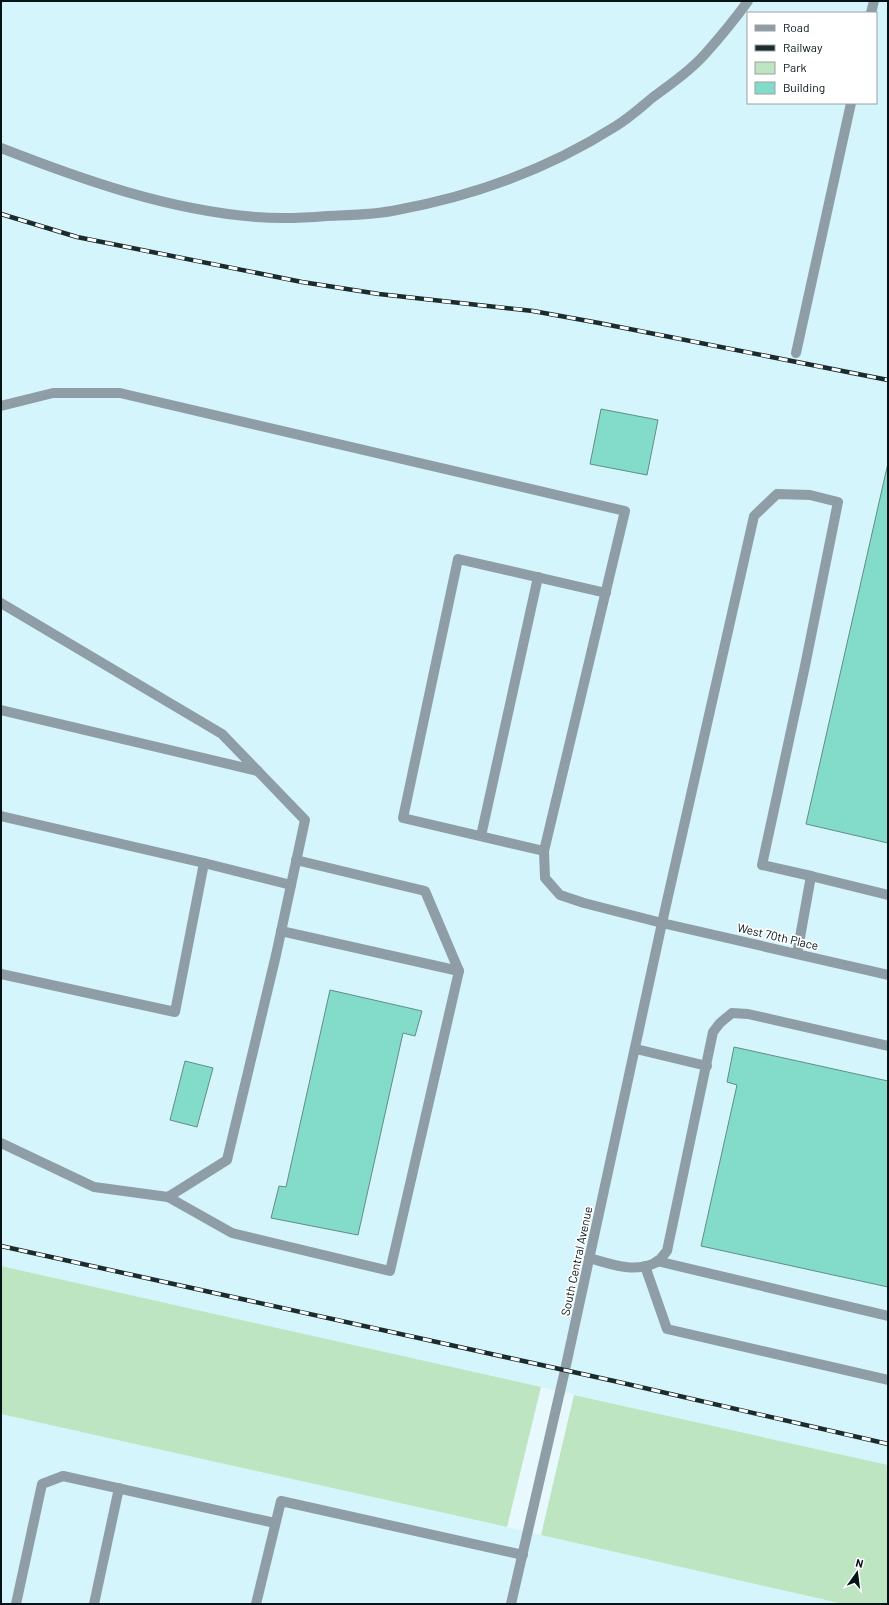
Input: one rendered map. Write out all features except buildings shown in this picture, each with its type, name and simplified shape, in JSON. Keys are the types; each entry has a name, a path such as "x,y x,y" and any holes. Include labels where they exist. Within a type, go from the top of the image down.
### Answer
{"street":[{"path":"1,148 95,182 146,197 192,208 256,217 297,218 357,215 395,211 477,191 527,172 573,150 617,126 705,54 748,1"},
{"path":"871,12 874,1"},
{"path":"796,352 852,104"},
{"name":"West 70th Place","path":"1,406 53,393 120,393 625,512 544,851 544,878 560,894 584,903 662,923 888,975"},
{"name":"South Central Avenue","path":"511,1604 565,1370 636,1049 662,923 754,516 777,494 810,495 838,502 804,674 762,865 811,876"},
{"path":"544,851 403,818 458,559 606,593"},
{"path":"481,836 538,577"},
{"path":"1,603 222,734 304,820 281,931 227,1160 168,1197"},
{"path":"1,710 258,771"},
{"path":"1,816 204,863 291,885"},
{"path":"1,1142 94,1187 168,1197 232,1233 390,1271 459,971 425,891 296,860"},
{"path":"1,974 176,1012 204,863"},
{"path":"797,954 811,876 888,895"},
{"path":"281,931 459,971"},
{"path":"589,1258 630,1268 645,1266 657,1262 668,1251 713,1032 720,1023 732,1013 748,1014 888,1046"},
{"path":"636,1049 707,1066"},
{"path":"657,1262 888,1316"},
{"path":"645,1266 667,1329 888,1380"},
{"path":"16,1604 42,1484 63,1476 275,1523"},
{"path":"94,1604 119,1488"},
{"path":"256,1604 281,1501 523,1555"}],"shaded area":[{"path":"1,1 888,1 888,1465 1,1266"},
{"path":"1,1414 541,1535 843,1604 1,1604"}],"green space":[{"path":"1,1266 541,1387 507,1527 1,1414"},
{"path":"574,1395 888,1465 888,1604 843,1604 541,1535"}],"railway":[{"path":"1,214 77,237 302,282 379,294 533,311 888,380"},
{"path":"1,1246 614,1381 888,1444"}]}
